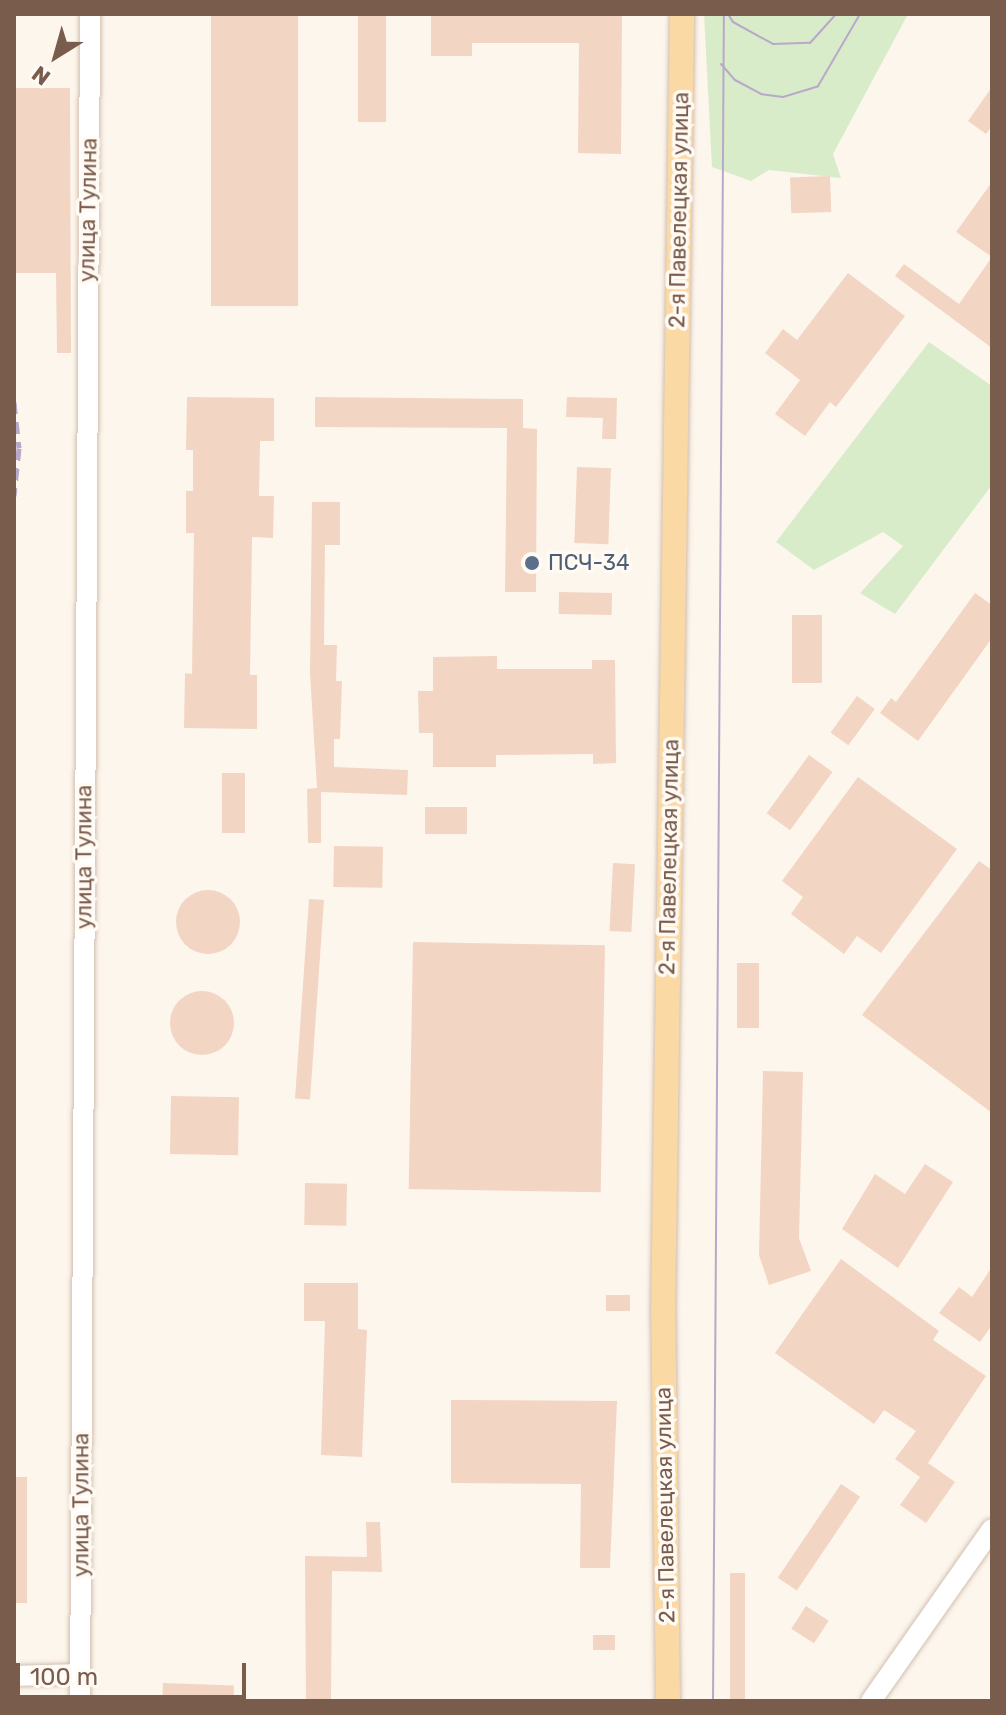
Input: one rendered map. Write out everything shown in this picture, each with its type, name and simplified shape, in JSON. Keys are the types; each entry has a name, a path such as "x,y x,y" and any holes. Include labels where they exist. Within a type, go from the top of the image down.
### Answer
{"main road":[{"name":"2-я Павелецкая улица","path":"668,1701 663,1316 682,14"}],"street":[{"name":"улица Тулина","path":"80,1701 90,14"},
{"path":"871,1701 992,1529"},
{"path":"14,1676 81,1674"}],"green space":[{"path":"704,14 908,14 833,154 841,178 769,170 751,181 712,167"},
{"path":"929,342 992,386 992,485 895,614 860,593 903,546 883,532 814,570 776,542"}],"building":[{"path":"211,14 298,14 298,306 211,306"},
{"path":"358,14 386,14 386,122 358,122"},
{"path":"431,14 622,14 621,154 578,153 579,43 472,43 472,56 431,56"},
{"path":"992,87 992,126 986,134 968,121"},
{"path":"14,88 70,88 71,353 57,353 56,273 14,273"},
{"path":"830,176 831,212 791,213 790,177"},
{"path":"992,182 992,257 956,232"},
{"path":"992,257 992,348 895,276 904,264 959,304"},
{"path":"848,273 905,316 836,407 830,402 805,436 775,414 800,380 765,353 783,329 797,340"},
{"path":"187,397 274,398 274,441 260,441 259,496 274,496 273,538 252,537 250,675 257,675 257,729 184,728 185,673 192,674 194,533 186,533 186,491 193,491 193,450 186,450"},
{"path":"315,397 523,399 523,428 537,429 536,592 505,592 507,428 315,427"},
{"path":"567,397 617,398 616,439 602,439 603,418 566,417"},
{"path":"577,467 611,468 608,544 574,543"},
{"path":"312,502 340,502 340,545 325,545 324,645 337,645 336,681 342,681 340,739 334,739 334,767 408,770 407,795 321,792 321,843 308,843 307,789 317,788 310,673"},
{"path":"559,592 612,593 612,615 559,614"},
{"path":"975,593 992,605 992,638 918,741 880,713 891,698 896,702"},
{"path":"792,615 822,615 822,683 792,683"},
{"path":"497,656 497,669 592,669 592,660 615,660 616,763 593,764 593,754 496,755 496,767 433,767 433,733 419,733 418,691 433,691 433,657"},
{"path":"857,696 875,709 848,745 831,732"},
{"path":"809,755 832,772 790,830 767,813"},
{"path":"222,773 245,773 245,833 222,833"},
{"path":"858,777 957,849 881,953 857,936 844,954 791,914 803,897 782,881"},
{"path":"425,807 467,807 467,834 425,834"},
{"path":"334,846 383,847 382,888 333,887"},
{"path":"979,861 992,870 992,1113 862,1015"},
{"path":"613,863 635,864 631,932 609,931"},
{"path":"208,890 220,892 231,899 238,910 238,934 231,945 220,952 208,954 196,952 185,945 178,934 176,922 178,910 185,899 196,892"},
{"path":"309,899 324,900 310,1100 295,1099"},
{"path":"413,942 605,945 601,1192 409,1189"},
{"path":"737,963 759,963 759,1028 737,1028"},
{"path":"202,991 214,993 225,1000 232,1011 232,1035 225,1046 214,1053 202,1055 190,1053 179,1046 172,1035 170,1023 172,1011 179,1000 190,993"},
{"path":"763,1071 803,1072 799,1238 811,1271 769,1285 759,1255"},
{"path":"171,1096 239,1097 238,1155 170,1154"},
{"path":"925,1164 953,1182 898,1268 842,1229 875,1174 905,1194"},
{"path":"305,1183 347,1184 346,1226 304,1225"},
{"path":"841,1259 939,1331 933,1340 986,1376 928,1463 955,1482 926,1523 900,1505 920,1477 895,1459 916,1431 884,1410 874,1424 775,1353"},
{"path":"992,1267 992,1325 980,1342 939,1313 959,1287 972,1297"},
{"path":"304,1283 358,1283 358,1329 367,1330 362,1457 321,1455 325,1321 304,1321"},
{"path":"606,1295 630,1295 630,1311 606,1311"},
{"path":"451,1400 617,1401 610,1568 580,1568 581,1484 451,1483"},
{"path":"14,1477 27,1477 27,1603 14,1603"},
{"path":"841,1484 860,1497 797,1591 778,1578"},
{"path":"366,1522 380,1522 382,1572 332,1571 331,1701 306,1701 305,1556 367,1557"},
{"path":"730,1573 745,1573 745,1701 730,1701"},
{"path":"806,1606 829,1621 814,1643 791,1629"},
{"path":"593,1635 615,1635 615,1650 593,1650"},
{"path":"163,1683 234,1685 233,1701 162,1701"}],"tram line":[{"path":"713,1701 724,14"},
{"path":"728,14 733,22 773,44 810,43 836,14"},
{"path":"721,64 735,80 761,94 783,97 818,86 860,14"}],"railway":[{"path":"14,402 19,448 14,496"}],"place":[{"name":"ПСЧ-34","path":"532,563"}]}
